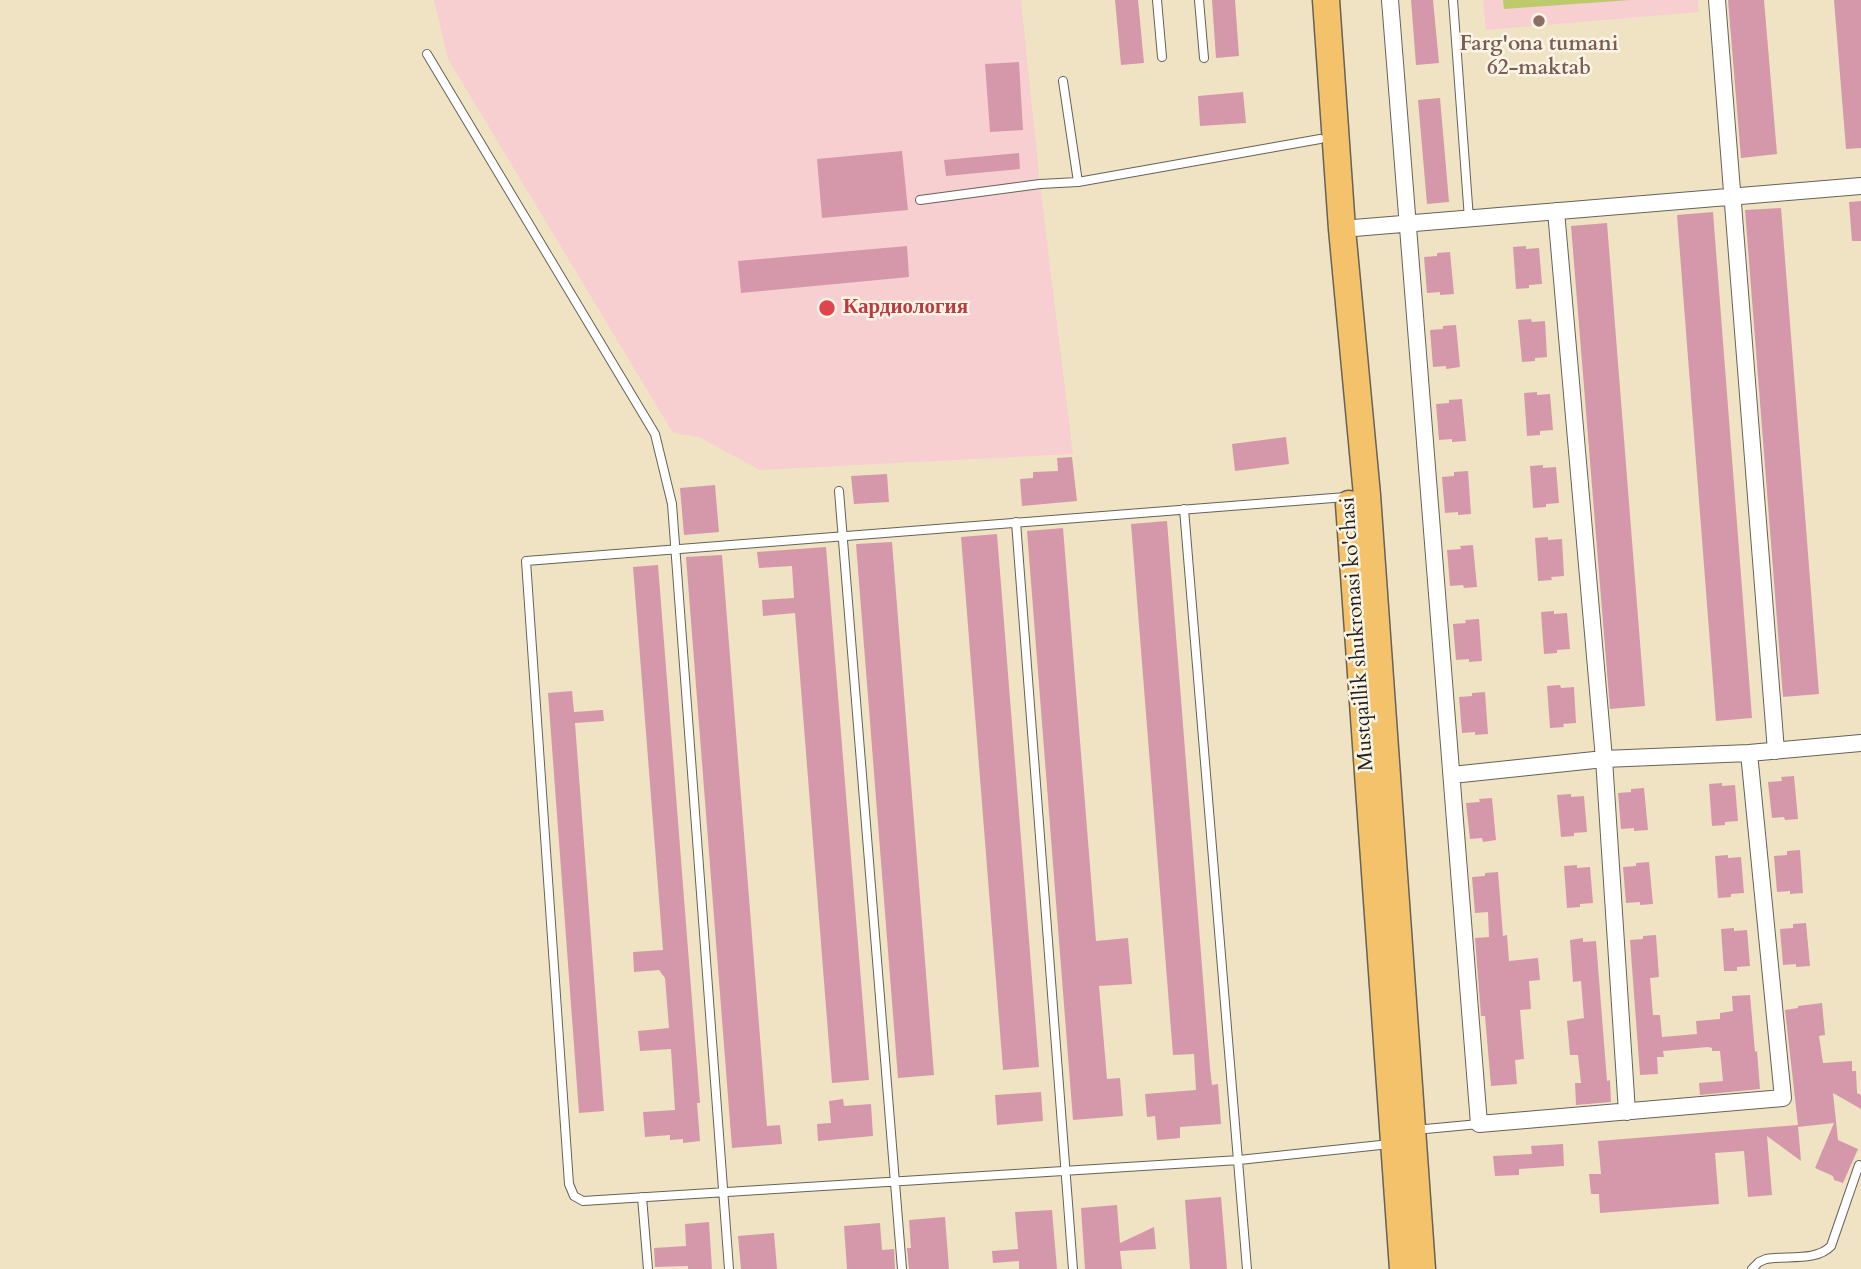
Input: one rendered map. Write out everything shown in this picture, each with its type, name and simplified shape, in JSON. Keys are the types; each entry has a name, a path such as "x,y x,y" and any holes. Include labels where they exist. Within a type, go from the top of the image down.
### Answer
{"main road":[{"name":"Mustqaillik shukronasi ko'chasi","path":"1309,0 1349,497 1406,1142 1422,1269"},
{"name":"Mustqaillik shukronasi ko'chasi","path":"1326,0 1342,229 1367,495 1406,1142 1403,1269"}],"street":[{"path":"1390,0 1479,1124 1783,1098 1749,753"},
{"path":"1717,0 1776,751"},
{"path":"1342,229 1861,186"},
{"path":"1556,211 1604,759 1627,1112"},
{"path":"1452,775 1604,759 1749,753 1861,743"}],"lane":[{"path":"1157,0 1162,57"},
{"path":"1199,0 1204,58"},
{"path":"1452,0 1469,219"},
{"path":"427,54 655,434 672,504 729,1269"},
{"path":"1063,81 1078,182"},
{"path":"920,200 1040,184 1078,182 1320,139"},
{"path":"839,491 902,1269"},
{"path":"1349,497 526,561 569,1184 574,1196 583,1201 1239,1160 1406,1142 1479,1124"},
{"path":"1184,509 1247,1269"},
{"path":"1016,522 1073,1269"},
{"path":"1752,1269 1766,1259 1815,1255 1823,1253 1831,1246 1859,1165"},
{"path":"642,1197 648,1269"}],"shaded area":[{"name":"Кардиология","path":"434,0 1021,0 1073,454 760,470 699,437 673,433 448,59"},
{"name":"Farg'ona tumani 62-maktab","path":"1483,0 1698,0 1699,12 1486,30"}],"green space":[{"path":"1503,0 1631,0 1504,9"}],"building":[{"path":"1115,0 1138,0 1144,63 1121,65"},
{"path":"1212,0 1235,0 1239,56 1216,58"},
{"path":"1411,0 1433,0 1439,63 1416,65"},
{"path":"1728,0 1764,0 1777,154 1741,158"},
{"path":"1834,0 1861,0 1861,148 1846,149"},
{"path":"1019,62 1023,130 990,132 985,64"},
{"path":"1243,92 1246,123 1200,126 1198,96"},
{"path":"1440,98 1449,202 1427,204 1418,100"},
{"path":"902,151 908,210 822,218 817,159"},
{"path":"1019,153 1020,169 946,176 944,160"},
{"path":"1861,201 1861,241 1852,241 1849,202"},
{"path":"1781,208 1819,694 1783,697 1745,210"},
{"path":"1713,212 1752,718 1716,721 1677,215"},
{"path":"1607,223 1645,706 1610,709 1571,226"},
{"path":"907,246 909,277 741,293 738,261"},
{"path":"1526,246 1526,249 1539,248 1542,284 1516,289 1513,247"},
{"path":"1450,252 1454,294 1427,293 1424,257"},
{"path":"1531,319 1532,322 1545,321 1547,357 1522,362 1518,320"},
{"path":"1456,325 1460,367 1433,367 1430,330"},
{"path":"1537,392 1537,395 1550,394 1553,430 1527,436 1524,393"},
{"path":"1462,399 1466,441 1439,440 1436,404"},
{"path":"1286,437 1289,464 1235,471 1232,444"},
{"path":"1072,457 1077,501 1022,506 1020,479 1033,478 1033,472 1058,471 1057,458"},
{"path":"1543,465 1543,468 1556,467 1559,503 1533,508 1530,466"},
{"path":"1468,471 1471,514 1445,513 1442,477 1454,476 1454,472"},
{"path":"887,474 889,502 854,504 851,476"},
{"path":"715,485 719,532 684,535 680,488"},
{"path":"1167,521 1210,1068 1212,1085 1218,1084 1221,1124 1180,1127 1180,1138 1157,1140 1155,1116 1147,1117 1145,1094 1196,1090 1194,1054 1173,1055 1131,524"},
{"path":"1063,528 1096,941 1128,938 1132,984 1099,986 1107,1079 1120,1078 1123,1116 1073,1120 1027,531"},
{"path":"997,534 1039,1067 1003,1070 961,537"},
{"path":"1548,537 1548,540 1562,539 1564,576 1538,581 1535,538"},
{"path":"892,542 934,1075 898,1078 856,544"},
{"path":"1473,545 1477,587 1450,586 1447,550"},
{"path":"826,547 869,1080 832,1083 795,613 763,616 762,600 794,598 792,566 759,568 757,552"},
{"path":"722,555 767,1126 780,1125 782,1144 732,1148 686,557"},
{"path":"658,565 700,1103 697,1103 700,1141 683,1143 683,1139 670,1140 670,1135 645,1137 643,1112 675,1110 671,1049 640,1051 638,1031 669,1028 665,978 659,970 634,972 633,952 663,950 633,567"},
{"path":"1554,611 1554,614 1567,613 1570,649 1544,654 1541,612"},
{"path":"1479,619 1482,661 1456,660 1453,624"},
{"path":"1560,685 1561,688 1574,687 1576,723 1550,728 1547,686"},
{"path":"572,691 574,712 603,710 604,721 575,723 604,1111 579,1113 548,693"},
{"path":"1485,692 1488,734 1462,733 1459,697"},
{"path":"1794,776 1798,819 1772,818 1768,782 1782,781 1781,777"},
{"path":"1722,783 1722,786 1735,785 1738,821 1712,826 1709,784"},
{"path":"1644,788 1648,830 1621,829 1618,793"},
{"path":"1571,794 1571,797 1584,796 1587,832 1561,837 1557,795"},
{"path":"1492,798 1496,840 1483,842 1482,838 1470,839 1466,803"},
{"path":"1800,850 1803,893 1777,892 1774,856"},
{"path":"1728,855 1728,858 1741,857 1744,893 1718,898 1715,856"},
{"path":"1649,862 1653,904 1626,903 1623,867"},
{"path":"1577,865 1577,868 1590,867 1593,903 1567,908 1564,866"},
{"path":"1498,872 1503,936 1507,935 1509,961 1538,958 1540,980 1529,981 1531,1009 1520,1010 1524,1059 1515,1060 1517,1084 1491,1086 1485,1016 1481,1016 1475,938 1489,937 1488,912 1475,913 1472,877"},
{"path":"1806,923 1810,966 1783,965 1780,929"},
{"path":"1734,928 1734,931 1747,930 1750,966 1737,967 1737,971 1724,971 1721,929"},
{"path":"1656,935 1659,977 1650,978 1653,1015 1660,1015 1662,1037 1697,1034 1696,1021 1720,1019 1720,1013 1733,1011 1732,996 1750,995 1760,1089 1700,1095 1699,1083 1723,1081 1720,1051 1712,1051 1712,1048 1708,1047 1663,1051 1664,1057 1657,1057 1658,1074 1640,1075 1630,940"},
{"path":"1583,938 1583,942 1596,941 1611,1102 1576,1105 1575,1083 1581,1083 1578,1055 1570,1055 1567,1021 1584,1018 1581,981 1573,982 1570,940"},
{"path":"1822,1003 1825,1035 1819,1036 1823,1063 1852,1061 1852,1071 1856,1071 1857,1093 1861,1095 1861,1109 1833,1093 1838,1140 1858,1149 1843,1183 1815,1168 1834,1123 1798,1127 1801,1161 1767,1136 1772,1195 1748,1197 1744,1151 1715,1153 1719,1204 1600,1213 1599,1194 1591,1194 1589,1174 1601,1174 1598,1141 1798,1125 1785,1010"},
{"path":"1041,1092 1043,1121 997,1125 995,1095"},
{"path":"843,1099 844,1106 871,1104 873,1136 818,1141 817,1124 831,1123 829,1101"},
{"path":"1563,1144 1564,1166 1519,1169 1519,1175 1495,1176 1493,1156 1532,1154 1531,1146"},
{"path":"1221,1197 1227,1269 1190,1269 1185,1200"},
{"path":"1117,1205 1120,1243 1154,1227 1156,1249 1120,1251 1122,1269 1085,1269 1081,1208"},
{"path":"1052,1210 1057,1269 1019,1269 1019,1261 993,1263 992,1251 1018,1249 1015,1212"},
{"path":"945,1217 949,1269 909,1269 909,1220"},
{"path":"709,1222 712,1269 688,1269 688,1266 655,1267 654,1248 686,1246 685,1224"},
{"path":"880,1223 882,1250 894,1249 895,1269 847,1269 844,1226"},
{"path":"774,1233 777,1269 741,1269 738,1236"}],"place":[{"name":"Farg'ona tumani 62-maktab","path":"1539,21"},
{"name":"Кардиология","path":"827,308"}]}
